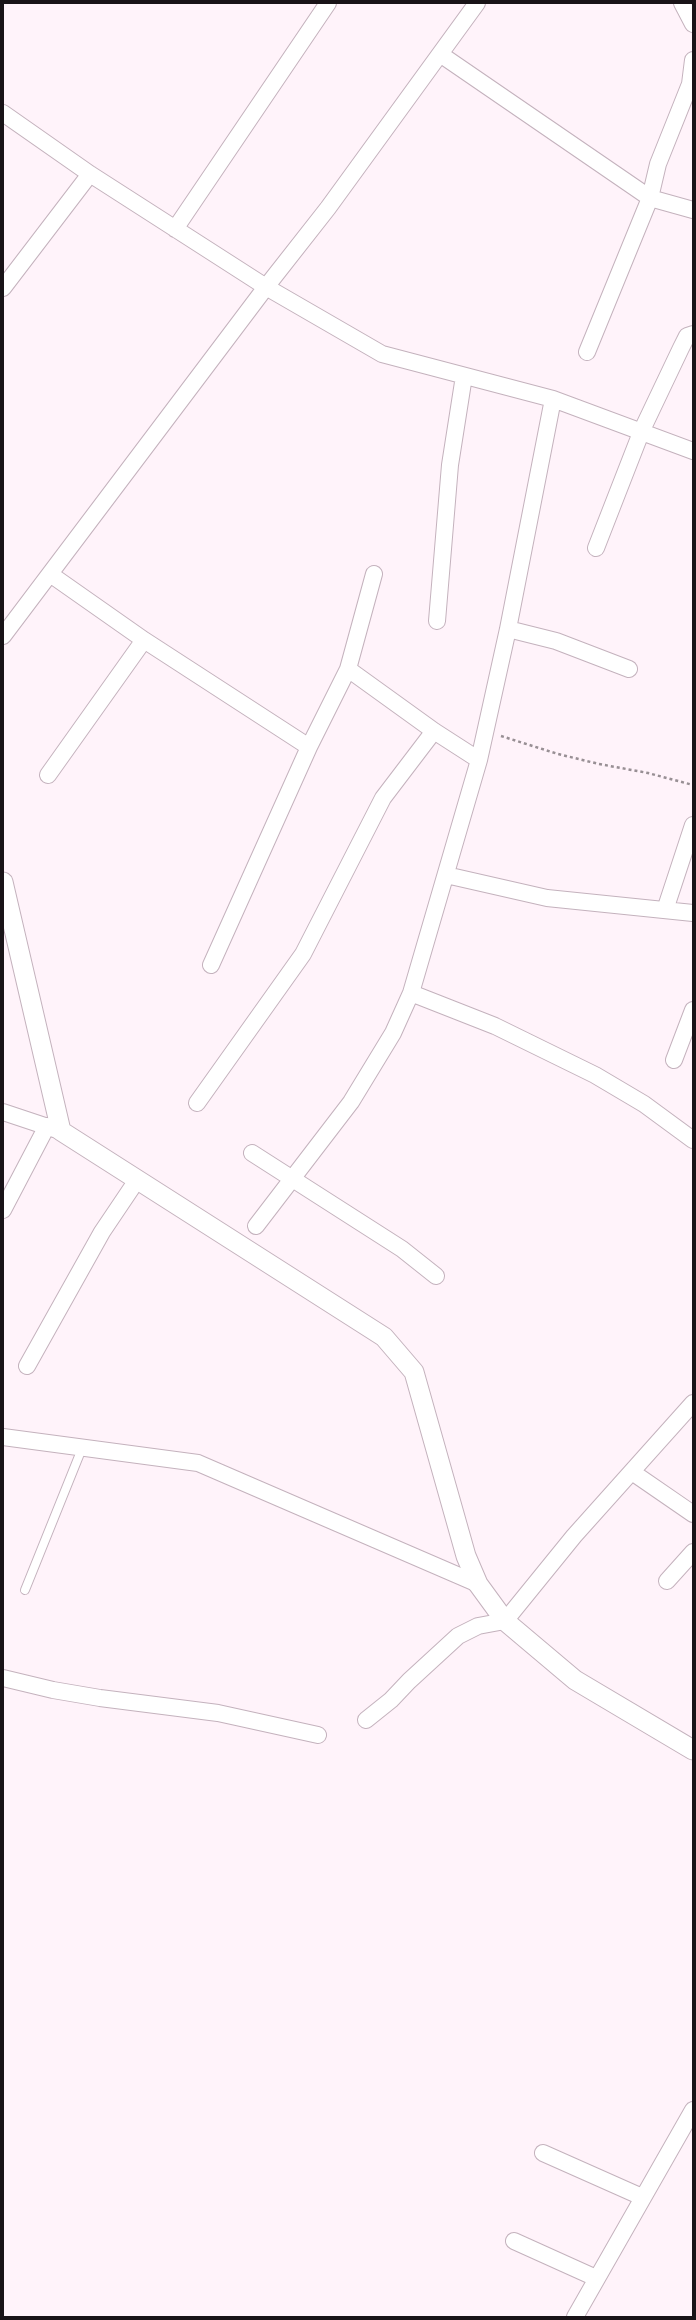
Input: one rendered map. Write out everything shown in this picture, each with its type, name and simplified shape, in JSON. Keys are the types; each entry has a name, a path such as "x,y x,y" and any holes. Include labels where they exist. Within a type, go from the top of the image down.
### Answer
{"street":[{"path":"175,229 328,3"},
{"path":"3,636 266,287 328,208 477,3"},
{"path":"682,3 693,24"},
{"path":"440,54 650,198 693,210"},
{"path":"586,352 650,198 658,164 690,84 693,60"},
{"path":"3,113 90,174 266,287 382,354 553,399 642,430 693,451"},
{"path":"3,288 90,174"},
{"path":"596,548 642,430 687,336 693,334"},
{"path":"437,621 450,465 464,376"},
{"path":"256,1226 351,1102 393,1033 411,993 479,760 508,629 553,399"},
{"path":"50,574 144,640 308,747"},
{"path":"211,965 308,747 348,669 374,574"},
{"path":"508,629 556,641 629,669"},
{"path":"48,775 144,640"},
{"path":"348,669 434,731 479,760"},
{"path":"197,1103 303,954 383,798 434,731"},
{"path":"665,910 693,825"},
{"path":"446,875 547,898 693,913"},
{"path":"3,882 54,1129 3,1210"},
{"path":"411,993 495,1026 595,1075 644,1104 693,1140"},
{"path":"674,1060 693,1010"},
{"path":"3,1112 54,1129 378,1332 389,1342 414,1372 466,1556 478,1584 505,1622 575,1680 693,1750"},
{"path":"252,1153 291,1180 402,1250 436,1276"},
{"path":"27,1366 102,1232 137,1180"},
{"path":"366,1720 391,1700 409,1681 458,1636 478,1626 505,1622 574,1536 693,1403"},
{"path":"3,1437 83,1446 198,1463 478,1584"},
{"path":"632,1472 693,1514"},
{"path":"667,1581 693,1552"},
{"path":"3,1678 53,1690 100,1698 218,1713 318,1734"},
{"path":"575,2317 642,2197 668,2156 693,2110"},
{"path":"543,2153 642,2197"},
{"path":"514,2241 596,2278"}],"lane":[{"path":"25,1590 83,1446"}],"path":[{"path":"485,731 558,754 599,764 648,773 693,785"}]}
